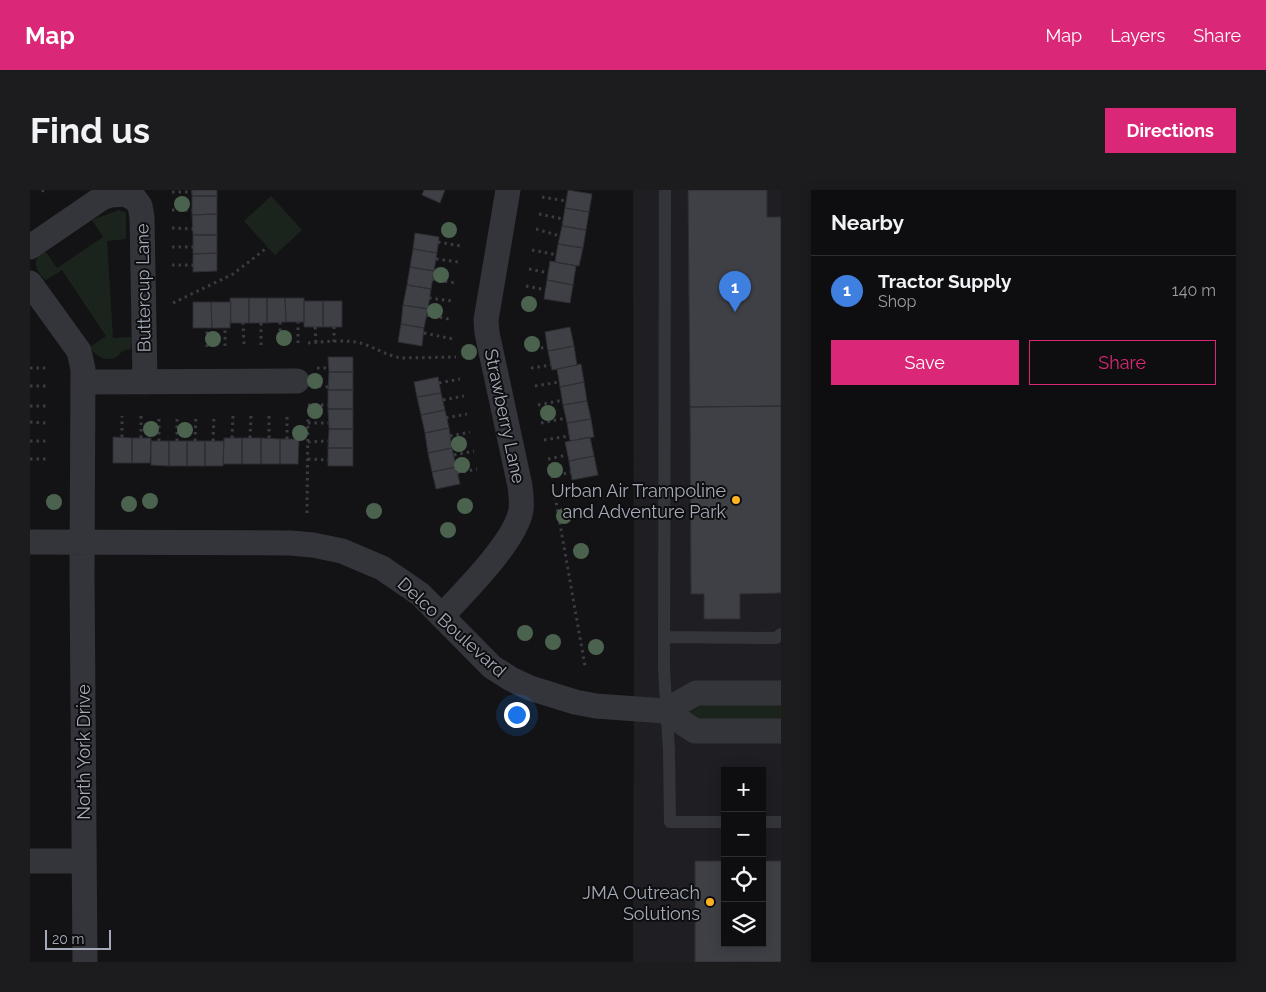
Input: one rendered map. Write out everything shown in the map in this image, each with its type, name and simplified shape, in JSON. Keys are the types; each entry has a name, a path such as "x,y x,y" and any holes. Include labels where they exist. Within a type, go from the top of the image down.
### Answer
{"street":[{"name":"Strawberry Lane","path":"442,616 502,546 512,532 521,511 520,486 487,333 486,320 508,190"},
{"name":"Buttercup Lane","path":"30,247 102,198 126,194 135,199 140,206 142,217 145,382"},
{"path":"30,283 79,351 82,359 82,543"},
{"path":"83,382 297,381"},
{"name":"Delco Boulevard","path":"30,542 290,544 313,545 342,551 382,568 420,594 492,667 530,688 596,706 666,711 696,730 781,731"},
{"name":"North York Drive","path":"82,543 85,962"},
{"path":"666,711 696,693 781,693"},
{"path":"30,861 84,861"}],"lane":[{"path":"665,190 664,637 670,822 721,822"},
{"path":"664,637 776,638 781,634"},
{"path":"766,822 781,822"}],"path":[{"path":"42,190 46,194"},
{"path":"172,192 192,192"},
{"path":"542,196 566,201"},
{"path":"172,210 192,210"},
{"path":"539,214 563,218"},
{"path":"172,228 193,228"},
{"path":"536,229 560,236"},
{"path":"438,242 461,246"},
{"path":"172,247 193,247"},
{"path":"173,303 233,274 268,247"},
{"path":"532,250 557,255"},
{"path":"436,259 458,262"},
{"path":"172,265 193,265"},
{"path":"529,269 548,273"},
{"path":"432,280 455,283"},
{"path":"526,286 546,290"},
{"path":"430,298 452,301"},
{"path":"427,315 450,318"},
{"path":"243,322 244,345"},
{"path":"280,322 280,344"},
{"path":"298,322 298,344"},
{"path":"261,323 261,345"},
{"path":"316,327 316,343"},
{"path":"334,327 334,342"},
{"path":"206,347 207,328"},
{"path":"225,328 225,346"},
{"path":"424,333 453,338"},
{"path":"308,343 354,342 395,357 417,359 456,357"},
{"path":"528,350 548,347"},
{"path":"531,368 551,365"},
{"path":"30,368 44,368 46,366"},
{"path":"439,383 460,379"},
{"path":"535,386 559,382"},
{"path":"30,386 48,386"},
{"path":"442,400 464,396"},
{"path":"538,405 563,400"},
{"path":"308,405 329,405"},
{"path":"30,406 48,406"},
{"path":"446,418 467,414"},
{"path":"122,416 122,438"},
{"path":"141,416 141,438"},
{"path":"158,441 159,416"},
{"path":"177,416 177,441"},
{"path":"195,441 196,416"},
{"path":"213,441 214,416"},
{"path":"232,416 232,438"},
{"path":"250,438 251,416"},
{"path":"269,416 269,438"},
{"path":"287,416 287,439"},
{"path":"308,417 308,513"},
{"path":"541,423 566,418"},
{"path":"30,422 47,423"},
{"path":"308,423 328,423"},
{"path":"450,436 470,432"},
{"path":"544,440 569,436"},
{"path":"30,441 47,441"},
{"path":"308,442 328,441"},
{"path":"454,455 474,451"},
{"path":"548,459 567,455"},
{"path":"30,459 47,459"},
{"path":"308,459 328,460"},
{"path":"457,473 477,469"},
{"path":"551,477 571,472"},
{"path":"554,490 585,666"}],"shaded area":[{"path":"633,190 781,190 781,962 633,962"},
{"path":"271,196 302,230 275,255 244,221"},
{"path":"119,210 126,212 126,239 107,241 113,338 132,337 131,349 122,351 114,358 105,359 97,355 90,347 106,336 62,270 46,280 39,273 36,261 41,254 46,252 57,268 103,237 92,220"},
{"path":"781,704 781,719 684,719 682,705"}],"building":[{"path":"192,190 217,190 217,196 192,196"},
{"path":"424,190 445,190 440,203 422,195"},
{"path":"568,190 592,194 589,212 565,208"},
{"path":"688,190 767,190 767,217 781,217 781,406 690,407"},
{"path":"192,196 217,196 217,214 192,215"},
{"path":"565,208 589,212 586,230 562,226"},
{"path":"217,214 217,235 193,235 192,215"},
{"path":"562,226 586,230 583,248 558,244"},
{"path":"415,233 439,237 437,253 413,249"},
{"path":"193,235 217,235 217,253 193,254"},
{"path":"558,244 583,248 579,266 555,262"},
{"path":"413,249 437,253 434,271 410,267"},
{"path":"217,253 217,271 193,272 193,254"},
{"path":"550,261 576,266 573,285 547,280"},
{"path":"410,267 434,271 431,289 407,285"},
{"path":"547,280 573,285 570,303 544,299"},
{"path":"407,285 431,289 428,309 403,305"},
{"path":"230,298 249,298 249,323 231,323"},
{"path":"249,298 267,298 267,323 249,323"},
{"path":"267,298 285,298 286,322 267,323"},
{"path":"285,298 304,298 304,322 286,322"},
{"path":"304,301 323,301 323,327 304,327"},
{"path":"323,301 342,301 342,327 323,327"},
{"path":"193,302 211,302 212,328 193,328"},
{"path":"211,302 231,302 230,328 212,328"},
{"path":"403,305 428,309 424,328 401,324"},
{"path":"401,324 424,328 422,346 398,342"},
{"path":"570,327 574,346 548,351 545,332"},
{"path":"574,346 577,365 552,370 548,351"},
{"path":"328,357 353,357 353,372 329,372"},
{"path":"581,364 584,382 560,387 557,369"},
{"path":"329,372 353,372 353,390 328,390"},
{"path":"438,377 441,393 417,397 414,382"},
{"path":"584,382 587,401 563,405 560,387"},
{"path":"328,390 353,390 353,409 328,409"},
{"path":"441,393 445,410 421,415 417,397"},
{"path":"587,401 591,419 567,423 563,405"},
{"name":"Urban Air Trampoline and Adventure Park","path":"781,406 781,593 740,594 740,619 704,619 704,594 691,594 690,407"},
{"path":"328,409 353,409 353,429 329,429"},
{"path":"445,410 449,428 425,433 421,415"},
{"path":"591,419 594,437 570,441 567,423"},
{"path":"449,428 452,448 428,453 425,433"},
{"path":"329,429 353,429 353,448 328,448"},
{"path":"113,437 132,438 132,463 113,463"},
{"path":"590,437 594,456 569,461 565,442"},
{"path":"132,438 151,438 150,463 132,463"},
{"path":"224,438 242,438 242,464 223,464"},
{"path":"242,438 261,438 261,464 242,464"},
{"path":"261,438 280,439 280,464 261,464"},
{"path":"280,439 299,439 298,464 280,464"},
{"path":"151,441 169,441 169,466 151,465"},
{"path":"169,441 187,441 187,466 169,466"},
{"path":"187,441 205,441 205,466 187,466"},
{"path":"205,441 224,441 223,466 205,466"},
{"path":"328,448 353,448 353,466 328,466"},
{"path":"452,448 456,467 432,472 428,453"},
{"path":"594,456 598,475 572,480 569,461"},
{"path":"456,467 460,484 436,489 432,472"},
{"name":"JMA Outreach Solutions","path":"695,861 721,861 721,947 766,947 766,861 781,861 781,962 695,962"}],"place":[{"name":"Tractor Supply","path":"735,312"},
{"name":"Urban Air Trampoline and Adventure Park","path":"736,500"},
{"name":"JMA Outreach Solutions","path":"710,902"}]}
